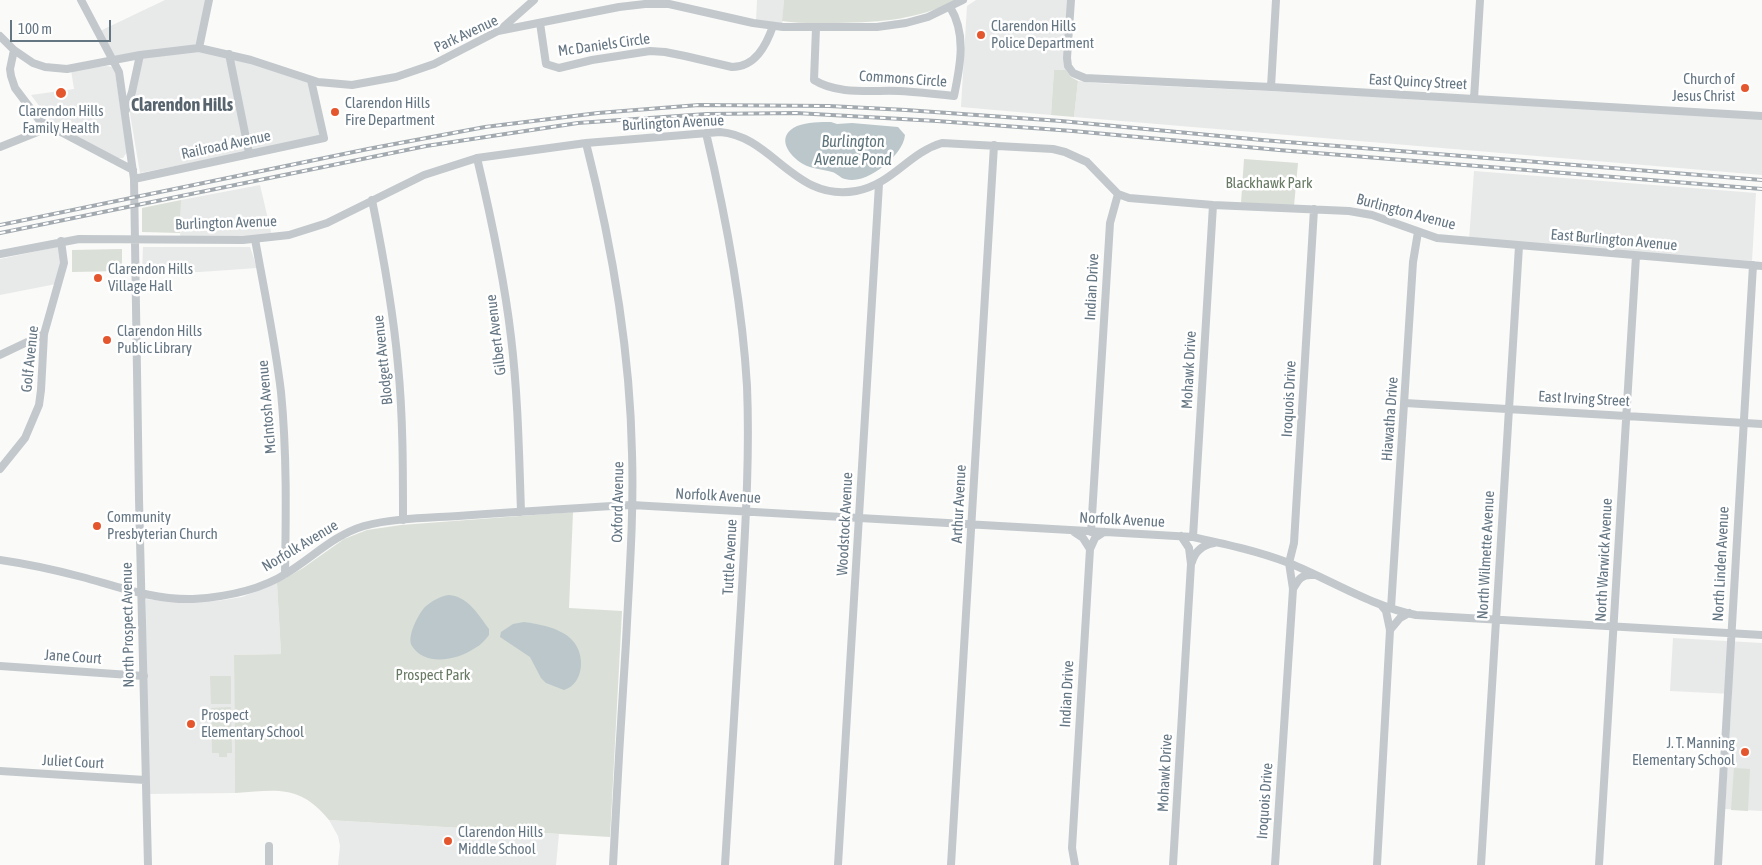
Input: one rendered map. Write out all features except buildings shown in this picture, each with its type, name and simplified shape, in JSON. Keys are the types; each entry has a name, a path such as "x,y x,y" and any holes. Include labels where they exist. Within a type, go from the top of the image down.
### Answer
{"street":[{"name":"North Prospect Avenue","path":"81,0 119,72 133,174 148,865"},
{"path":"199,48 209,0"},
{"path":"498,32 534,0"},
{"name":"Park Avenue","path":"0,36 14,50 33,62 55,68 72,68 140,54 199,48 229,54 311,80 328,84 352,85 396,77 454,55 498,32 601,10 656,3 683,6 773,26 816,28 877,27 928,17 963,0"},
{"name":"East Quincy Street","path":"1072,0 1067,58 1068,66 1073,73 1080,77 1762,116"},
{"path":"1270,87 1276,0"},
{"path":"1474,99 1480,0"},
{"name":"Commons Circle","path":"816,28 814,80 824,86 848,90 900,91 954,96 961,35 957,18 950,7"},
{"name":"Mc Daniels Circle","path":"540,23 546,64 559,68 592,60 650,51 665,52 732,67 741,67 750,63 757,56 768,40 773,26"},
{"path":"14,50 10,68 11,76 16,88 40,121 133,174"},
{"path":"125,112 132,92 140,54"},
{"path":"229,54 248,154"},
{"name":"Railroad Avenue","path":"133,174 248,154 324,138 311,80"},
{"path":"0,147 50,127"},
{"name":"Burlington Avenue","path":"0,254 79,239 255,239 289,235 317,227 424,175 477,158 586,143 706,133 730,133 743,138 801,180 821,189 847,192 879,184 907,162 934,145 952,143 1053,149 1079,157 1093,166 1118,194 1129,198 1213,205 1349,211 1372,215 1437,238 1463,241"},
{"name":"Tuttle Avenue","path":"706,133 729,238 742,330 748,432 746,512 725,865"},
{"name":"Oxford Avenue","path":"586,143 606,225 622,324 630,407 632,505 613,865"},
{"name":"Arthur Avenue","path":"951,865 994,145"},
{"name":"Gilbert Avenue","path":"477,158 499,254 511,337 517,402 522,512"},
{"name":"Woodstock Avenue","path":"838,865 879,184"},
{"name":"Indian Drive","path":"1091,532 1110,223 1118,194"},
{"name":"Blodgett Avenue","path":"372,200 389,290 398,364 403,439 403,520"},
{"name":"Mohawk Drive","path":"1193,537 1213,205"},
{"name":"Iroquois Drive","path":"1275,865 1292,589 1289,563 1294,543 1314,209"},
{"name":"Hiawatha Drive","path":"1391,608 1413,262 1418,232"},
{"name":"McIntosh Avenue","path":"255,239 281,394 286,502 285,574"},
{"name":"Golf Avenue","path":"0,469 25,438 39,404 44,334 62,272 64,256 61,241"},
{"name":"East Burlington Avenue","path":"1463,241 1762,266"},
{"name":"North Wilmette Avenue","path":"1482,865 1519,246"},
{"name":"North Warwick Avenue","path":"1599,865 1636,256"},
{"name":"North Linden Avenue","path":"1718,865 1752,265"},
{"path":"0,355 44,334"},
{"name":"East Irving Street","path":"1405,402 1762,424"},
{"name":"Norfolk Avenue","path":"0,560 64,572 142,594 183,599 229,595 257,587 285,574 331,541 345,533 366,526 403,520 632,505 1193,537 1256,552 1289,563 1380,604 1409,613 1762,635"},
{"path":"1072,531 1083,538 1090,549"},
{"path":"1090,549 1095,538 1104,532"},
{"name":"Mohawk Drive","path":"1173,865 1191,564 1189,548 1181,536"},
{"path":"1191,564 1193,557 1204,546 1217,542"},
{"name":"Indian Drive","path":"1075,865 1072,848 1090,549"},
{"path":"1292,589 1298,578 1306,574 1317,575"},
{"path":"1377,865 1390,630 1386,611 1380,604"},
{"path":"1390,630 1400,618 1409,613"},
{"name":"Jane Court","path":"0,666 144,676"},
{"name":"Juliet Court","path":"0,771 145,780"},
{"path":"268,865 270,846"}],"shaded area":[{"path":"165,0 206,0 199,46 114,57 100,31"},
{"path":"757,0 784,0 782,26 756,22"},
{"path":"976,0 1068,0 1064,60 1066,70 1054,70 1051,115 961,107 967,6"},
{"path":"200,51 228,55 246,152 140,173 129,108 141,56"},
{"path":"232,56 310,81 321,136 250,152"},
{"path":"112,67 115,72 127,152 123,158 115,158 52,123 31,95 74,89 71,70"},
{"path":"1078,81 1762,117 1762,175 1074,117"},
{"path":"1474,171 1756,193 1752,261 1469,240"},
{"path":"260,185 272,236 180,238 181,200"},
{"path":"61,246 63,256 56,284 0,295 0,259"},
{"path":"143,247 250,247 257,268 200,272 142,272"},
{"name":"Prospect Elementary School","path":"277,583 281,654 234,655 235,793 147,794 146,599 174,602 217,601 242,597"},
{"name":"J. T. Manning Elementary School","path":"1673,638 1762,643 1762,811 1725,809 1732,694 1670,691"},
{"name":"Clarendon Hills Middle School","path":"329,820 559,834 556,865 338,865 340,846 338,836"}],"green space":[{"path":"784,0 958,0 927,12 885,21 796,23 782,21"},
{"path":"1054,70 1066,70 1071,77 1078,81 1074,117 1051,115"},
{"name":"Blackhawk Park","path":"1244,159 1298,163 1294,206 1241,203"},
{"path":"181,200 180,233 142,232 142,208"},
{"path":"122,249 122,271 72,272 72,250"},
{"name":"Prospect Park","path":"573,512 569,608 622,611 610,837 329,820 318,808 298,795 276,791 235,793 234,655 281,654 277,583 303,568 344,539 367,530 401,525"},
{"path":"210,676 231,676 231,704 211,704"},
{"path":"231,707 232,753 227,753 227,757 219,757 219,753 212,753 211,708"},
{"path":"1734,768 1750,769 1748,811 1731,810"}],"water":[{"name":"Burlington Avenue Pond","path":"831,122 837,124 852,123 898,127 905,135 901,147 896,154 878,170 856,180 845,179 834,173 803,164 793,156 786,145 787,135 790,130 797,126"},
{"path":"449,595 462,599 477,613 489,629 489,635 479,645 460,656 442,659 425,657 412,646 411,637 414,625 425,607 442,596"},
{"path":"524,622 543,625 562,632 572,640 579,653 581,668 576,682 571,687 564,690 546,683 541,678 530,657 500,637 501,632 513,624"}],"railway":[{"path":"0,225 368,149 485,127 598,113 699,105 829,106 906,110 1061,121 1262,140 1762,180"},
{"path":"0,233 426,146 578,123 707,114 796,113 937,121 1762,189"}],"place":[{"name":"Clarendon Hills Police Department","path":"981,35"},
{"name":"Church of Jesus Christ","path":"1745,88"},
{"name":"Clarendon Hills Family Health","path":"61,93"},
{"name":"Clarendon Hills Fire Department","path":"335,112"},
{"name":"Clarendon Hills Village Hall","path":"98,278"},
{"name":"Clarendon Hills Public Library","path":"107,340"},
{"name":"Community Presbyterian Church","path":"97,526"},
{"name":"Prospect Elementary School","path":"191,724"},
{"name":"J. T. Manning Elementary School","path":"1745,752"},
{"name":"Clarendon Hills Middle School","path":"448,841"}],"district":[{"name":"Clarendon Hills","path":"182,105"}]}
